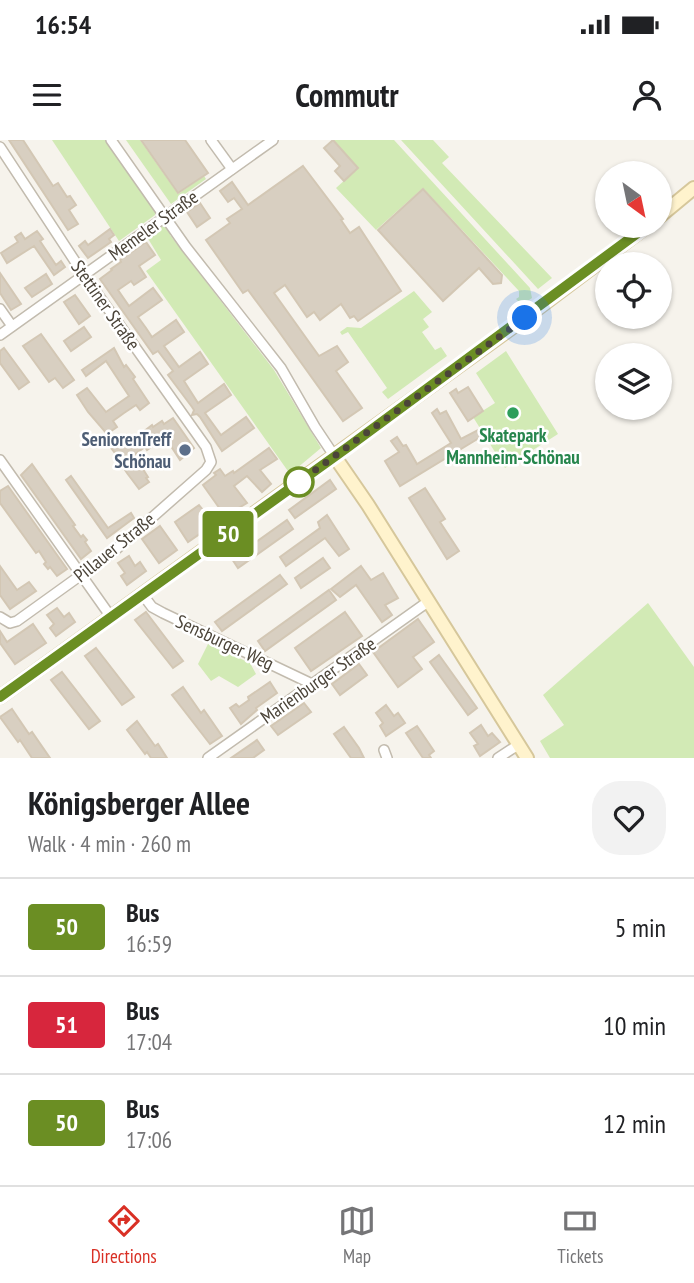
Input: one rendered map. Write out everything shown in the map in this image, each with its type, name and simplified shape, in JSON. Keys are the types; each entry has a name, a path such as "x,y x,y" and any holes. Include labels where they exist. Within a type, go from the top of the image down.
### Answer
{"street":[{"path":"111,140 164,217 281,368 315,427 368,505 527,758"},
{"path":"211,140 232,169"},
{"name":"Memeler Straße","path":"0,335 273,140"},
{"name":"Stettiner Straße","path":"0,147 84,275 206,447 211,462"},
{"path":"672,206 694,188"},
{"path":"0,697 335,457 631,238"},
{"path":"0,309 12,327"},
{"name":"Pillauer Straße","path":"0,617 10,623 17,621 81,575 133,535 206,470 211,462"},
{"path":"2,467 111,617"},
{"name":"Sensburger Weg","path":"143,595 152,607 163,613 313,684"},
{"name":"Marienburger Straße","path":"208,758 429,601"},
{"path":"498,758 519,745"}],"green space":[{"path":"52,140 105,140 155,211 155,215 119,241"},
{"path":"126,140 140,140 178,194 204,176 206,179 171,204"},
{"path":"333,140 394,140 530,288 532,298 522,305 516,299 519,297 519,291 423,188 376,230 336,188 358,168"},
{"path":"401,140 433,140 449,157 442,163 552,278 538,289"},
{"path":"163,226 172,233 170,235 274,370 321,448 290,474 146,271 161,260 147,237"},
{"path":"414,291 432,312 423,319 429,327 422,332 435,350 441,347 447,356 388,399 382,392 387,388 348,332 342,335 340,332 347,327 361,328"},
{"name":"Skatepark Mannheim-Schönau","path":"506,351 558,434 505,468 473,417 495,403 476,373"},
{"path":"648,603 694,667 694,758 550,758 540,741 564,725 543,695"},
{"path":"208,644 250,663 256,674 238,687 219,676 211,681 198,664"}],"building":[{"path":"9,140 23,140 53,186 58,183 67,197 70,196 76,205 69,210 78,224 68,230"},
{"path":"141,140 185,140 208,173 178,193"},
{"path":"333,140 358,168 344,181 335,171 340,166 324,148"},
{"path":"303,166 343,219 341,220 350,233 359,227 401,291 358,321 354,316 350,318 341,304 320,320 314,312 307,317 285,285 274,293 319,356 337,346 348,362 336,371 362,408 343,421 248,290 243,293 206,240 230,223 227,219 242,209 234,198 228,202 220,191 232,182 248,205"},
{"path":"423,189 502,275 501,283 493,284 479,268 443,301 378,230"},
{"path":"200,203 210,218 197,227 187,212"},
{"path":"110,229 114,235 109,239 111,242 88,258 79,246 85,241 88,245"},
{"path":"37,231 43,239 40,241 56,265 61,261 65,267 54,275 34,246 7,263 1,253 18,242 15,237 21,233 25,239"},
{"path":"146,242 155,255 139,266 146,277 134,285 131,281 118,290 129,306 153,288 162,300 138,317 152,337 176,320 184,332 164,346 179,367 200,352 208,364 184,381 198,403 224,384 231,395 205,413 221,435 246,417 254,428 222,451 200,417 197,414 192,415 194,410 168,375 173,371 158,351 153,354 100,279 121,262 120,260"},
{"path":"0,273 21,304 11,310 0,293"},
{"path":"46,274 52,284 32,297 25,288"},
{"path":"75,295 90,316 79,324 64,302"},
{"path":"84,327 91,337 71,351 64,341"},
{"path":"41,334 74,380 63,388 55,378 49,382 23,346"},
{"path":"4,348 29,382 19,389 0,363 0,351"},
{"path":"114,348 124,367 126,365 135,377 133,379 149,403 140,410 136,405 113,421 117,427 107,434 77,395 87,388 106,412 129,396 106,361 86,376 82,370"},
{"path":"468,387 483,411 468,421 450,393 456,389 458,393"},
{"path":"437,409 440,414 446,411 461,439 480,429 484,435 400,486 385,461 399,452 391,441 397,437 403,446 406,445 417,464 451,443 432,413"},
{"path":"173,418 194,448 180,460 165,437 147,450 145,447 134,455 149,482 139,489 111,448 122,441 125,446 152,425 153,427 162,421 164,424"},
{"path":"269,448 277,459 260,470 271,484 262,492 247,476 234,486 247,503 225,516 203,485 220,469 225,476 233,471 234,473"},
{"path":"32,464 75,525 73,526 81,537 83,535 87,540 85,542 91,551 81,559 21,475"},
{"path":"71,476 108,528 131,513 134,518 107,538 66,480"},
{"path":"330,480 336,489 295,518 289,510"},
{"path":"8,486 67,569 57,576 44,564 46,562 39,551 36,553 0,503 0,491"},
{"path":"425,488 445,519 440,522 459,551 447,559 409,498"},
{"path":"199,505 214,524 188,542 175,522"},
{"path":"327,515 349,549 339,556 325,538 286,566 280,557 320,528 318,522"},
{"path":"287,520 293,529 238,568 232,559"},
{"path":"160,526 177,550 159,563 142,539"},
{"path":"129,556 135,566 140,562 146,571 127,585 121,576 125,573 118,563"},
{"path":"323,558 330,568 301,588 295,578"},
{"path":"0,566 17,590 29,582 36,591 10,609 0,595"},
{"path":"361,566 371,580 383,573 398,598 385,605 392,615 382,622 356,585 340,597 331,589"},
{"path":"280,575 287,584 222,631 215,622"},
{"path":"329,590 336,600 265,651 258,641"},
{"path":"57,608 64,617 69,613 75,622 56,636 50,628 54,624 47,615"},
{"path":"146,612 183,661 173,668 135,620"},
{"path":"345,612 362,636 311,671 295,648"},
{"path":"418,619 434,642 413,657 422,669 398,687 373,652"},
{"path":"33,624 46,643 15,664 0,643 0,631 7,642"},
{"path":"96,648 134,697 122,705 85,656"},
{"path":"439,655 477,708 468,715 430,662"},
{"path":"359,664 367,675 340,695 332,684"},
{"path":"62,672 100,721 89,729 51,680"},
{"path":"270,682 277,693 256,708 241,724 230,708 236,704 239,707 249,700 248,697"},
{"path":"183,687 201,713 204,710 222,736 210,744 172,695"},
{"path":"304,703 311,712 278,735 271,726"},
{"path":"386,705 394,716 398,713 405,723 386,736 380,726 383,723 376,713"},
{"path":"12,709 50,758 32,758 20,740 18,742 0,717"},
{"path":"137,721 167,758 151,758 147,752 145,754 127,730"},
{"path":"481,725 488,736 492,733 500,742 480,756 474,746 478,744 470,733"},
{"path":"417,726 434,751 429,755 431,758 423,758 406,733"},
{"path":"344,727 364,758 351,758 334,734"},
{"path":"257,740 264,750 253,758 231,758"}],"bus line":[{"name":"50","path":"0,697 348,447 631,238"}],"place":[{"name":"Skatepark Mannheim-Schönau","path":"513,413"},
{"name":"SeniorenTreff Schönau","path":"185,450"}],"route":[{"path":"299,482 292,487 525,318"}]}
